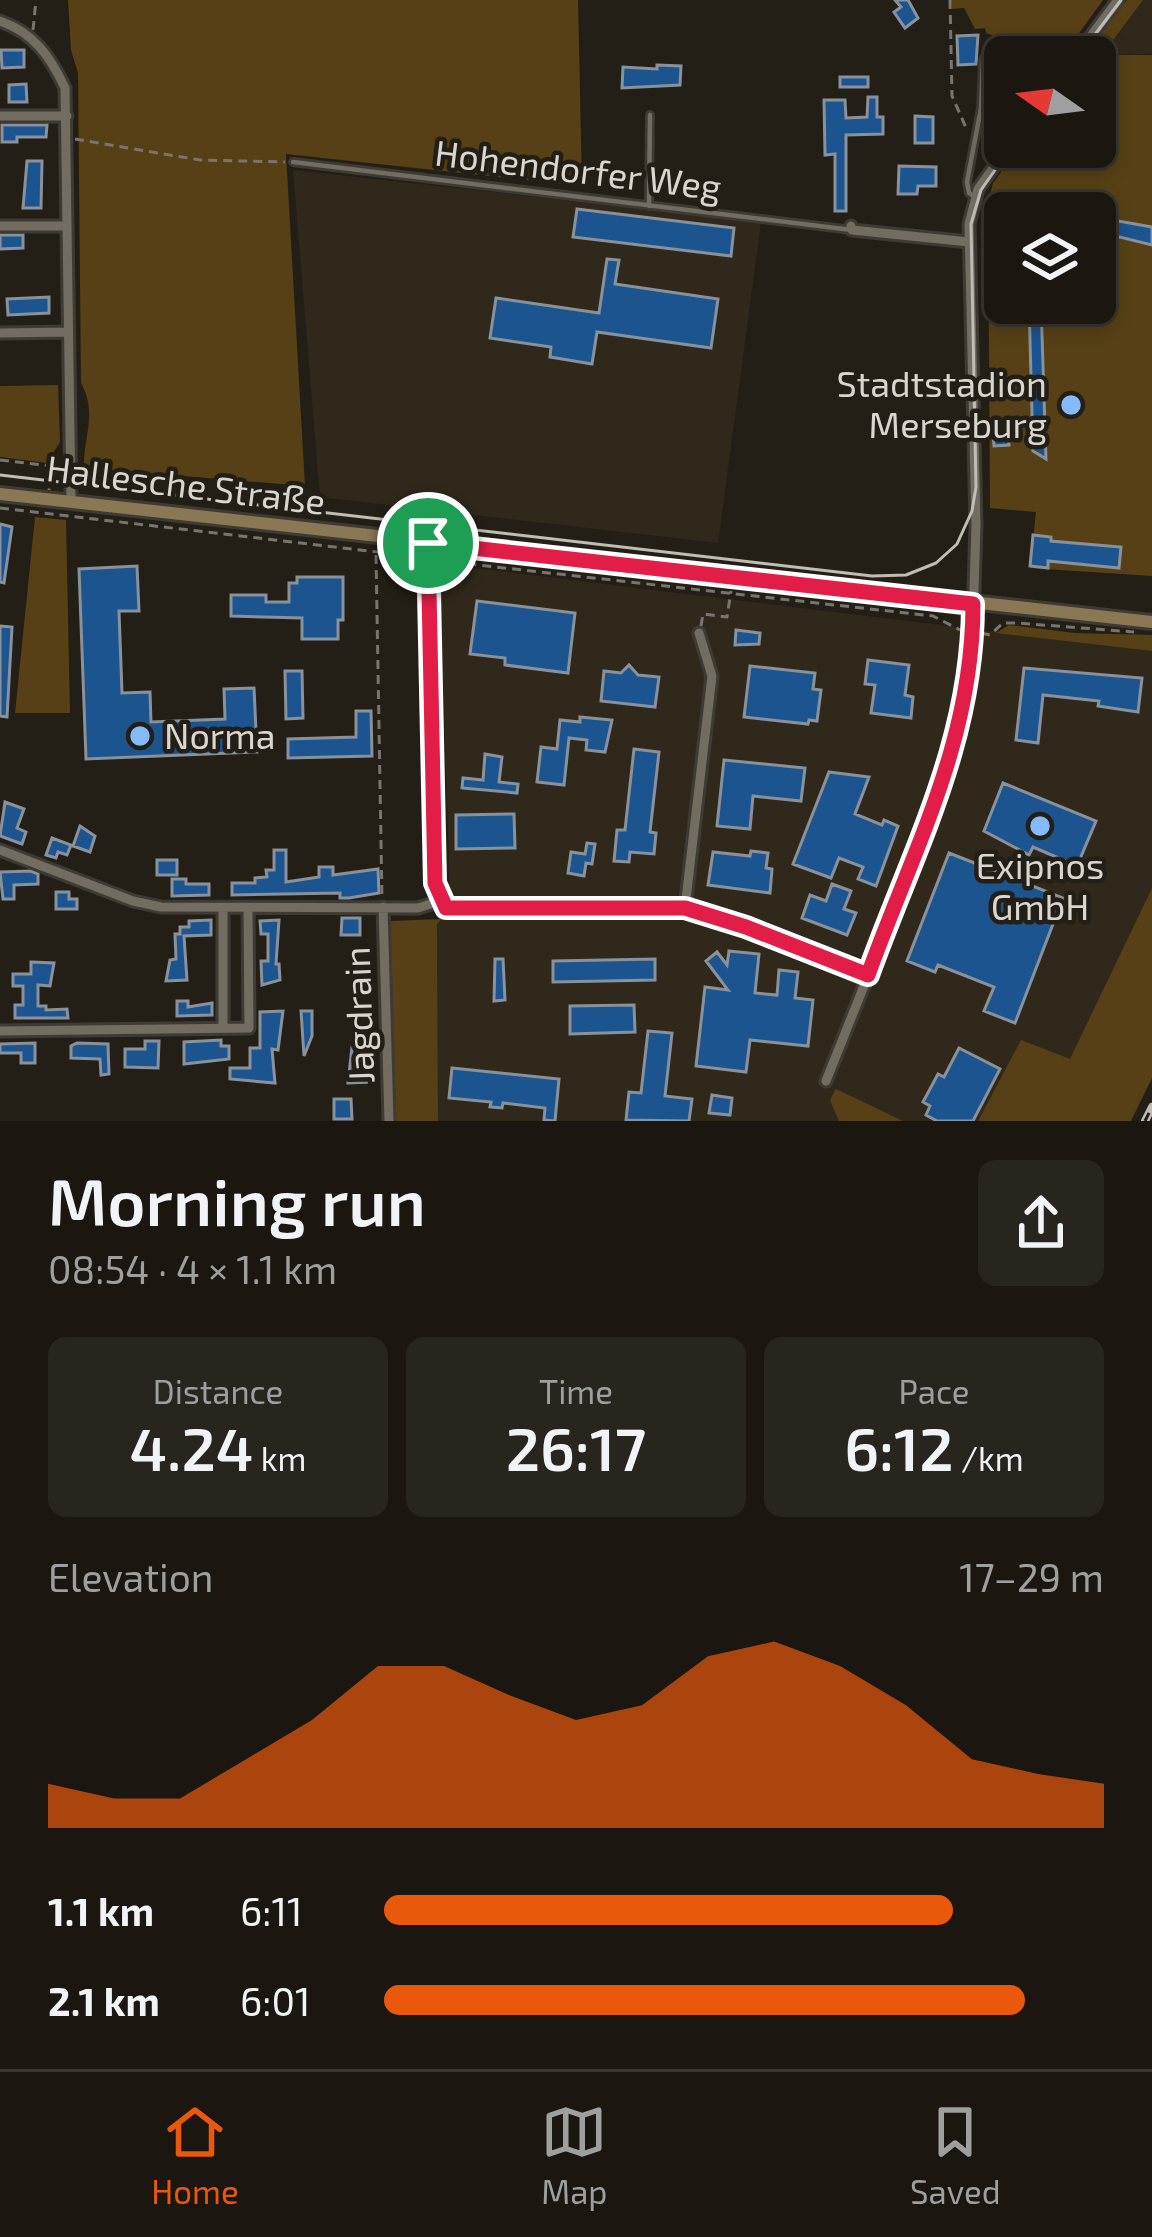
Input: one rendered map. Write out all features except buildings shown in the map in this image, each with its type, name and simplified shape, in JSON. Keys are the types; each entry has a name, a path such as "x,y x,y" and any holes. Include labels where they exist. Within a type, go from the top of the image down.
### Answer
{"street":[{"path":"1091,36 1118,0"},
{"path":"0,21 32,38 52,59 64,88 71,502"},
{"path":"0,116 67,116"},
{"path":"826,1081 942,789 962,709 972,632 976,525 969,242 975,197 994,168"},
{"path":"0,226 68,226"},
{"path":"852,228 969,242"},
{"path":"0,333 68,332"},
{"name":"Hallesche Straße","path":"0,494 1152,622"},
{"path":"428,543 435,883 446,908 685,908 868,975"},
{"path":"685,908 712,676 699,633"},
{"path":"0,850 160,908 418,908 440,901"},
{"name":"Jagdrain","path":"382,907 389,1121"},
{"path":"223,908 223,1028"},
{"path":"0,1031 249,1028 248,908"}],"lane":[{"path":"975,197 969,193 968,182 984,59"},
{"path":"981,108 984,105"},
{"path":"649,206 650,115"},
{"name":"Hohendorfer Weg","path":"293,162 852,228"}],"path":[{"path":"32,38 36,0"},
{"path":"950,0 952,96 973,142"},
{"path":"67,137 224,163 293,162"},
{"path":"0,460 52,466 47,515"},
{"path":"0,508 376,553 410,558 418,568 460,563 731,590 933,616 948,620 955,629 990,634 1003,623 1139,632"},
{"path":"376,553 382,907"},
{"path":"699,633 703,614 727,616 731,590"}],"shaded area":[{"path":"68,0 578,0 582,186 286,154 305,486 84,468 89,415 81,383 78,73 71,50"},
{"path":"951,0 1103,0 1077,36 995,36 985,28 975,29 964,8 952,9"},
{"path":"1127,0 1143,0 1116,36 1098,36"},
{"path":"1143,0 1152,0 1152,54 1116,55 1116,36"},
{"name":"Stadtstadion Merseburg","path":"1116,55 1152,55 1152,576 1030,568 1036,512 990,508 989,324 1116,324 1116,192 991,192 1004,168 1116,168"},
{"path":"293,170 761,222 718,543 320,497"},
{"path":"58,385 60,442 47,463 0,457 0,386"},
{"path":"35,517 66,520 70,713 15,713"},
{"path":"466,567 1152,651 1152,888 1042,1121 438,1121 437,923 450,890 440,582"},
{"path":"1009,625 1152,635 1152,651 996,633"},
{"path":"1152,888 1152,1078 1131,1121 978,1121 1021,1040 1070,1059"},
{"path":"441,919 437,924 438,1121 394,1121 389,925 391,921"},
{"path":"836,1088 903,1121 839,1121 830,1100"}],"tram line":[{"path":"1094,36 1121,0"},
{"path":"0,475 872,576 906,575 936,563 957,544 972,511 976,487 971,224 981,190 996,168"}],"railway":[{"path":"1145,1121 1152,1107"}],"place":[{"name":"Stadtstadion Merseburg","path":"1071,405"},
{"name":"Norma","path":"140,736"},
{"name":"Exipnos GmbH","path":"1040,826"}],"route":[{"path":"428,543 973,604 967,675 952,752 933,813 868,975 685,908 446,908 435,883 428,543"}]}
